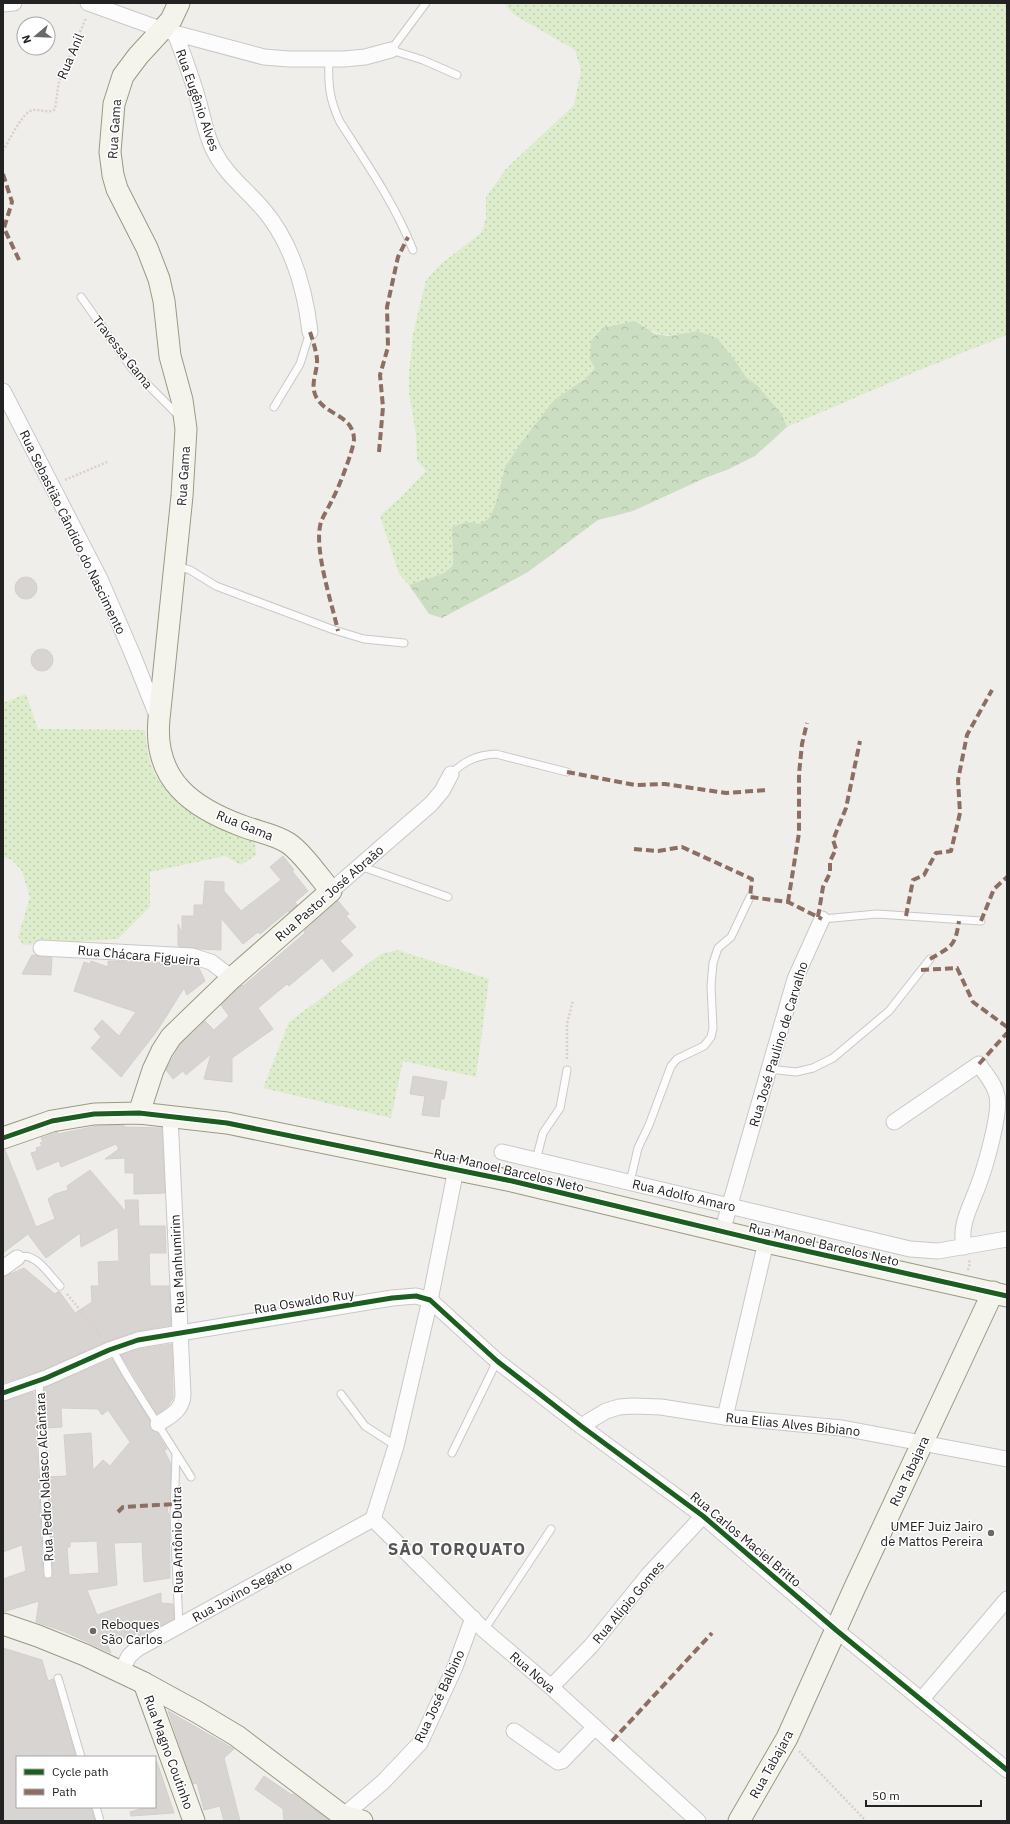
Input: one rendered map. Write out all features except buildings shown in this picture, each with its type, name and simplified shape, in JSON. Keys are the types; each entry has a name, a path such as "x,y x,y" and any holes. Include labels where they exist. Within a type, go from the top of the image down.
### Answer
{"street":[{"path":"3,4 14,3"},
{"name":"Rua Gama","path":"179,3 171,20 169,32 138,56 123,76 118,86 114,104 111,163 117,189 147,248 159,279 164,301 170,356 182,400 186,422 186,445 182,496 158,719 157,732 160,756 164,767 176,786 193,800 218,816 288,843 331,891"},
{"path":"90,4 169,32 264,57 289,60 355,59 392,50"},
{"name":"Rua Eugênio Alves","path":"169,32 194,86 213,150 225,170 270,218 290,255 303,290 310,332"},
{"name":"Rua Sebastião Cândido do Nascimento","path":"3,391 103,586 158,719"},
{"name":"Rua Pastor José Abraão","path":"139,1113 153,1070 162,1051 171,1038 232,978 431,804 442,791 451,774"},
{"name":"Rua José Paulino de Carvalho","path":"722,1232 795,979 822,919"},
{"name":"Rua Chácara Figueira","path":"41,948 192,956 210,962 232,978"},
{"path":"894,1122 979,1064 993,1085 1002,1103 978,1185 964,1224 962,1235 964,1247"},
{"name":"Rua Manoel Barcelos Neto","path":"3,1138 32,1127 71,1117 94,1114 139,1113 170,1115 227,1123 456,1169 722,1232 1000,1294"},
{"name":"Rua Manhumirim","path":"158,1424 176,1413 183,1400 170,1115"},
{"name":"Rua Adolfo Amaro","path":"502,1152 910,1249 938,1251 1007,1239"},
{"path":"373,1519 396,1446 430,1300 456,1169"},
{"path":"725,1417 766,1242"},
{"path":"3,1268 17,1258"},
{"path":"401,1297 417,1292 435,1276"},
{"name":"Rua Tabajara","path":"739,1821 787,1738 922,1443 1000,1294"},
{"name":"Rua Oswaldo Ruy","path":"3,1393 39,1381 112,1349 138,1340 401,1297 421,1296 430,1300"},
{"name":"Rua Carlos Maciel Britto","path":"430,1300 498,1361 582,1426 704,1516 836,1630 1007,1770"},
{"name":"Rua Elias Alves Bibiano","path":"582,1426 606,1412 633,1406 675,1408 725,1417 842,1428 1007,1459"},
{"name":"Rua Alípio Gomes","path":"551,1687 591,1646 649,1574 704,1516"},
{"name":"Rua Nova","path":"373,1519 484,1630 551,1687 698,1821"},
{"name":"Rua Jovino Segatto","path":"120,1672 126,1660 132,1653 373,1519"},
{"path":"921,1700 1007,1599"},
{"name":"Rua José Balbino","path":"353,1818 383,1782 420,1743 455,1667 473,1618"},
{"path":"3,1624 62,1645 144,1683 237,1736 353,1818"},
{"name":"Rua Magno Coutinho","path":"144,1683 194,1821"},
{"path":"514,1731 558,1762 562,1761 594,1727"}],"lane":[{"path":"426,3 392,50 423,60 457,76"},
{"path":"330,59 328,82 335,112 389,198 403,224 413,250"},
{"name":"Travessa Gama","path":"81,297 134,370 186,422"},
{"path":"274,407 300,364 310,332"},
{"path":"174,565 190,570 216,586 334,630 364,638 404,643"},
{"name":"Rua Pastor José Abraão","path":"451,774 468,760 487,754 496,754 567,772"},
{"path":"360,866 448,897"},
{"path":"630,1182 638,1148 649,1125 671,1066 677,1059 704,1046 711,1037 713,1028 711,986 713,963 718,948 731,937 750,897"},
{"name":"Rua José Paulino de Carvalho","path":"822,919 877,914 981,922"},
{"path":"769,1069 788,1072 800,1071 813,1068 833,1058 889,1012 930,959"},
{"path":"536,1160 544,1133 560,1108 567,1070"},
{"path":"17,1258 21,1256 30,1256 60,1286"},
{"name":"Rua Antônio Dutra","path":"112,1349 190,1477"},
{"path":"452,1453 498,1361"},
{"name":"Rua Pedro Nolasco Alcântara","path":"39,1381 48,1574"},
{"path":"341,1394 365,1426 396,1446"},
{"name":"Rua Antônio Dutra","path":"176,1454 174,1515 179,1626"},
{"path":"484,1630 551,1529"},
{"path":"58,1678 81,1756"},
{"path":"96,1808 100,1821"}],"path":[{"path":"52,485 107,462"},
{"path":"567,1070 568,1024 572,1000"},
{"path":"60,1286 112,1349"},
{"path":"787,1738 866,1821"}],"green space":[{"path":"504,3 1007,3 1007,335 915,372 787,427 782,415 758,386 746,377 736,362 697,331 664,335 652,331 635,321 585,379 554,400 520,444 505,467 495,506 489,518 481,525 466,522 452,527 453,565 444,573 409,585 399,574 380,516 426,471 417,460 416,435 409,392 409,374 413,334 426,280 441,264 481,233 486,219 486,197 506,169 574,105 581,70 575,50 513,14"},
{"path":"635,321 655,334 668,336 697,331 717,338 746,377 758,386 782,415 787,427 755,456 633,511 598,520 528,572 442,618 429,614 409,585 444,573 453,565 452,527 466,522 481,524 489,518 495,506 505,467 520,444 554,400 585,379 595,368 590,359 591,341 603,328"},
{"path":"26,694 38,729 145,730 150,762 154,772 172,797 184,808 211,825 255,842 256,855 241,865 225,856 150,872 150,907 118,939 23,945 18,937 30,897 22,871 12,860 3,857 3,703"},
{"path":"397,950 489,979 476,1077 403,1061 391,1118 263,1088 289,1022 381,954"}],"marked path":[{"path":"3,174 12,202 4,228 20,262"},
{"path":"379,452 383,407 380,375 388,347 387,307 398,257 408,237"},
{"path":"310,332 317,359 314,385 315,395 328,410 346,421 353,432 354,440 351,453 335,495 321,522 319,533 321,561 338,631"},
{"path":"906,916 913,880 924,875 936,853 951,851 960,813 958,780 967,735 992,690"},
{"path":"788,902 799,833 799,774 802,744 807,723"},
{"path":"818,917 823,887 830,873 830,861 836,849 833,840 846,808 860,741"},
{"path":"567,772 635,785 665,784 726,793 767,790"},
{"path":"634,849 658,851 682,847 752,879 750,897 788,902 822,919"},
{"path":"981,921 994,889 1007,877"},
{"path":"930,959 951,945 956,936 959,921"},
{"path":"921,970 957,968 973,1002 1007,1027"},
{"path":"979,1064 1007,1033"},
{"path":"118,1512 123,1507 175,1504"},
{"path":"612,1741 712,1633"}],"cycle path":[{"path":"3,1138 52,1121 94,1114 139,1113 227,1123 512,1181 766,1242 1007,1296"},
{"path":"3,1393 46,1378 109,1350 138,1340 392,1298 416,1296 430,1300 497,1361 581,1426 703,1516 836,1630 1007,1770"}],"place":[{"name":"UMEF Juiz Jairo de Mattos Pereira","path":"991,1533"},
{"name":"Reboques São Carlos","path":"93,1631"}],"district":[{"name":"SÃO TORQUATO","path":"457,1549"}]}
